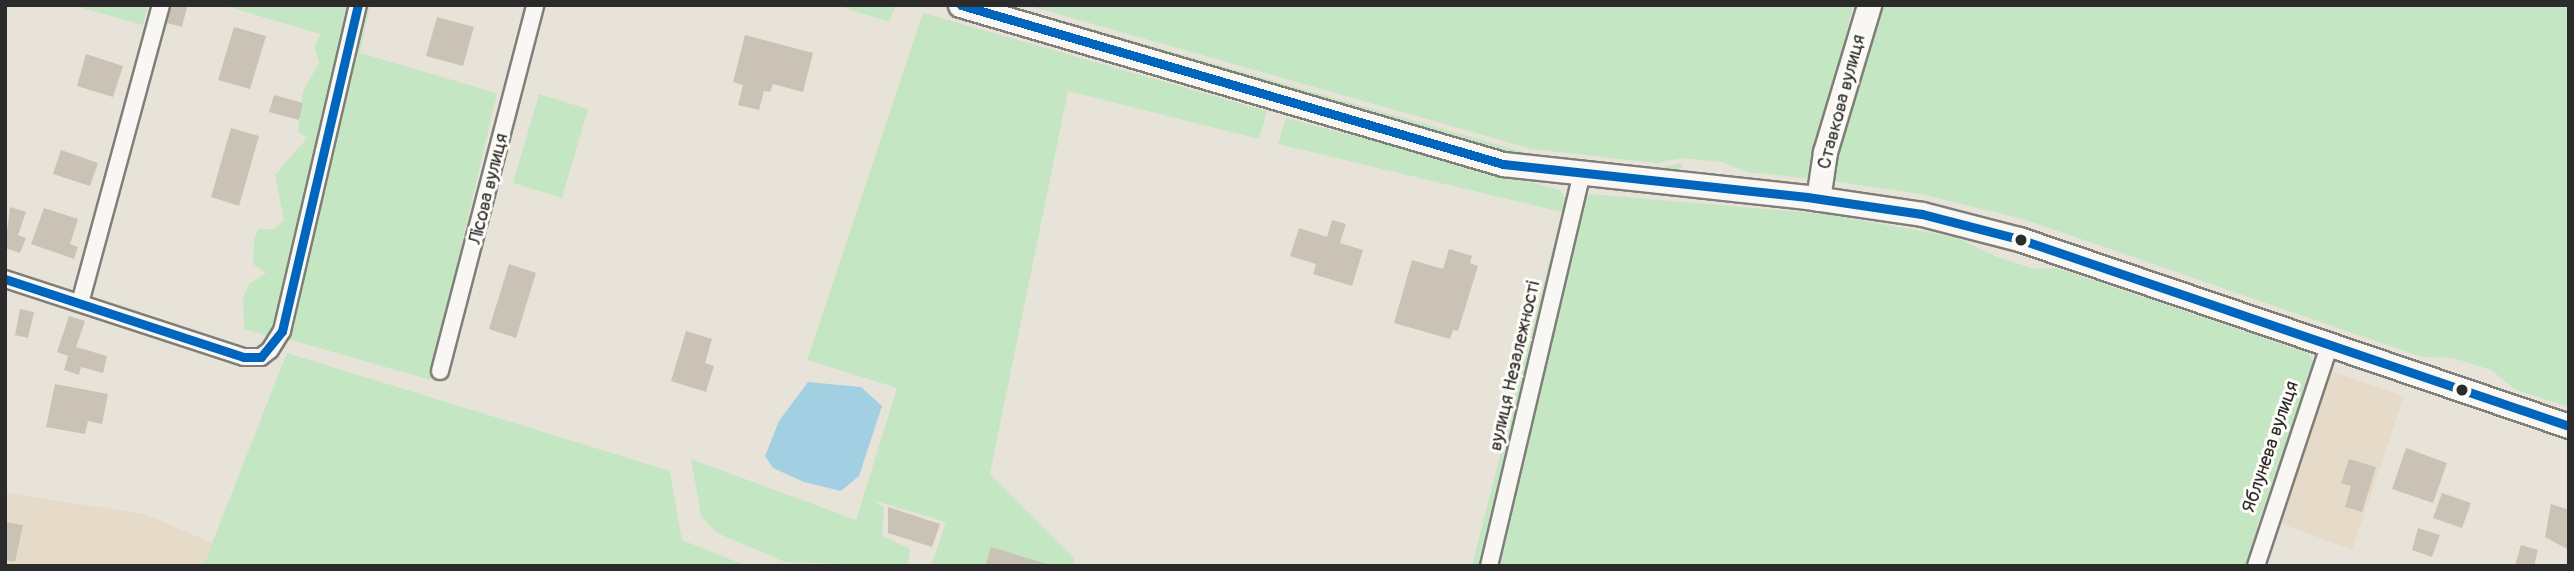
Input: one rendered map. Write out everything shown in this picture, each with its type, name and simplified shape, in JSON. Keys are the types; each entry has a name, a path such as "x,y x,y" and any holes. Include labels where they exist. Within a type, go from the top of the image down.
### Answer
{"street":[{"path":"80,303 160,5"},
{"path":"5,279 244,357 270,350 282,331 358,5"},
{"name":"Лісова вулиця","path":"440,371 535,5"},
{"path":"960,5 1503,164 1581,176 1818,199 1922,214 2019,239 2569,426"},
{"name":"Ставкова вулиця","path":"1818,199 1825,152 1868,5"},
{"name":"вулиця Незалежності","path":"1489,566 1581,176"},
{"name":"Яблунева вулиця","path":"2256,566 2330,344"}],"shaded area":[{"path":"2331,371 2404,396 2352,550 2277,522"},
{"path":"5,493 145,514 212,543 203,566 5,566"}],"green space":[{"path":"72,5 148,5 143,25"},
{"path":"222,5 370,5 358,62 360,53 497,93 430,380 288,339 297,308 271,337 244,329 243,298 248,285 266,273 253,264 254,240 258,229 273,229 284,221 275,175 307,138 298,132 300,114 303,91 319,63 315,47 320,34"},
{"path":"836,5 896,5 889,22"},
{"path":"991,5 1008,5 1534,155 1658,168 1682,163 1682,168 1656,173 1519,158"},
{"path":"1026,5 1853,5 1811,179 1748,172 1721,162 1683,158 1656,163 1532,149"},
{"path":"1878,5 2569,5 2569,407 2516,390 2491,370 2453,358 2422,357 2023,219 1921,194 1831,181 1833,152"},
{"path":"923,13 1267,111 1259,139 1068,91 990,474 1075,559 1073,566 931,566 946,522 872,500 884,507 882,536 910,549 908,566 785,562 717,533 701,516 691,459 856,520 897,388 807,360"},
{"path":"539,94 588,109 562,198 513,183"},
{"path":"1286,118 1560,190 1566,199 1482,566 1472,566 1562,212 1278,144"},
{"path":"1590,194 1825,214 1955,237 1997,257 2035,269 2057,268 2308,353 2315,365 2259,520 2249,566 1495,566 1583,200"},
{"path":"287,353 670,471 682,540 747,566 203,566"}],"water":[{"path":"808,382 861,387 882,406 859,476 841,491 804,482 773,468 765,456 779,421"}],"building":[{"path":"167,5 187,7 182,27 163,22"},
{"path":"437,17 474,27 463,66 426,56"},
{"path":"234,27 266,36 250,89 218,80"},
{"path":"745,35 813,53 803,92 773,84 770,92 764,91 759,110 738,105 743,85 733,82"},
{"path":"86,54 123,66 113,97 77,86"},
{"path":"274,95 303,103 299,120 269,112"},
{"path":"231,128 259,136 239,206 211,197"},
{"path":"61,150 98,163 90,186 53,174"},
{"path":"10,207 26,212 18,235 26,238 20,253 5,248"},
{"path":"44,208 78,219 70,244 78,247 74,259 31,244"},
{"path":"1332,220 1346,224 1340,243 1363,250 1352,286 1313,274 1316,264 1290,256 1299,228 1327,237"},
{"path":"1449,249 1472,256 1470,263 1478,266 1458,331 1453,330 1450,339 1394,323 1412,260 1443,269"},
{"path":"509,264 536,273 516,338 489,329"},
{"path":"20,309 34,312 28,338 15,335"},
{"path":"69,316 85,321 76,347 107,356 103,373 81,367 79,375 64,370 68,356 57,352"},
{"path":"686,331 712,339 705,363 714,366 706,392 671,381"},
{"path":"55,384 108,394 102,424 88,421 85,434 46,427"},
{"path":"2406,448 2447,463 2433,503 2392,489"},
{"path":"2349,459 2376,467 2362,512 2345,507 2351,486 2341,483"},
{"path":"2442,493 2471,503 2462,528 2433,518"},
{"path":"2551,504 2569,510 2569,550 2545,537"},
{"path":"888,507 940,524 932,547 888,533"},
{"path":"5,522 23,525 15,562 5,560"},
{"path":"2418,528 2440,535 2432,557 2412,550"},
{"path":"2521,545 2538,550 2534,566 2515,566"},
{"path":"991,547 1050,565 1050,566 986,564"}],"transit line":[{"path":"5,279 244,357 261,357 282,331 358,5"},
{"path":"961,5 1503,164 1807,197 1922,214 2019,239 2569,426"}]}
